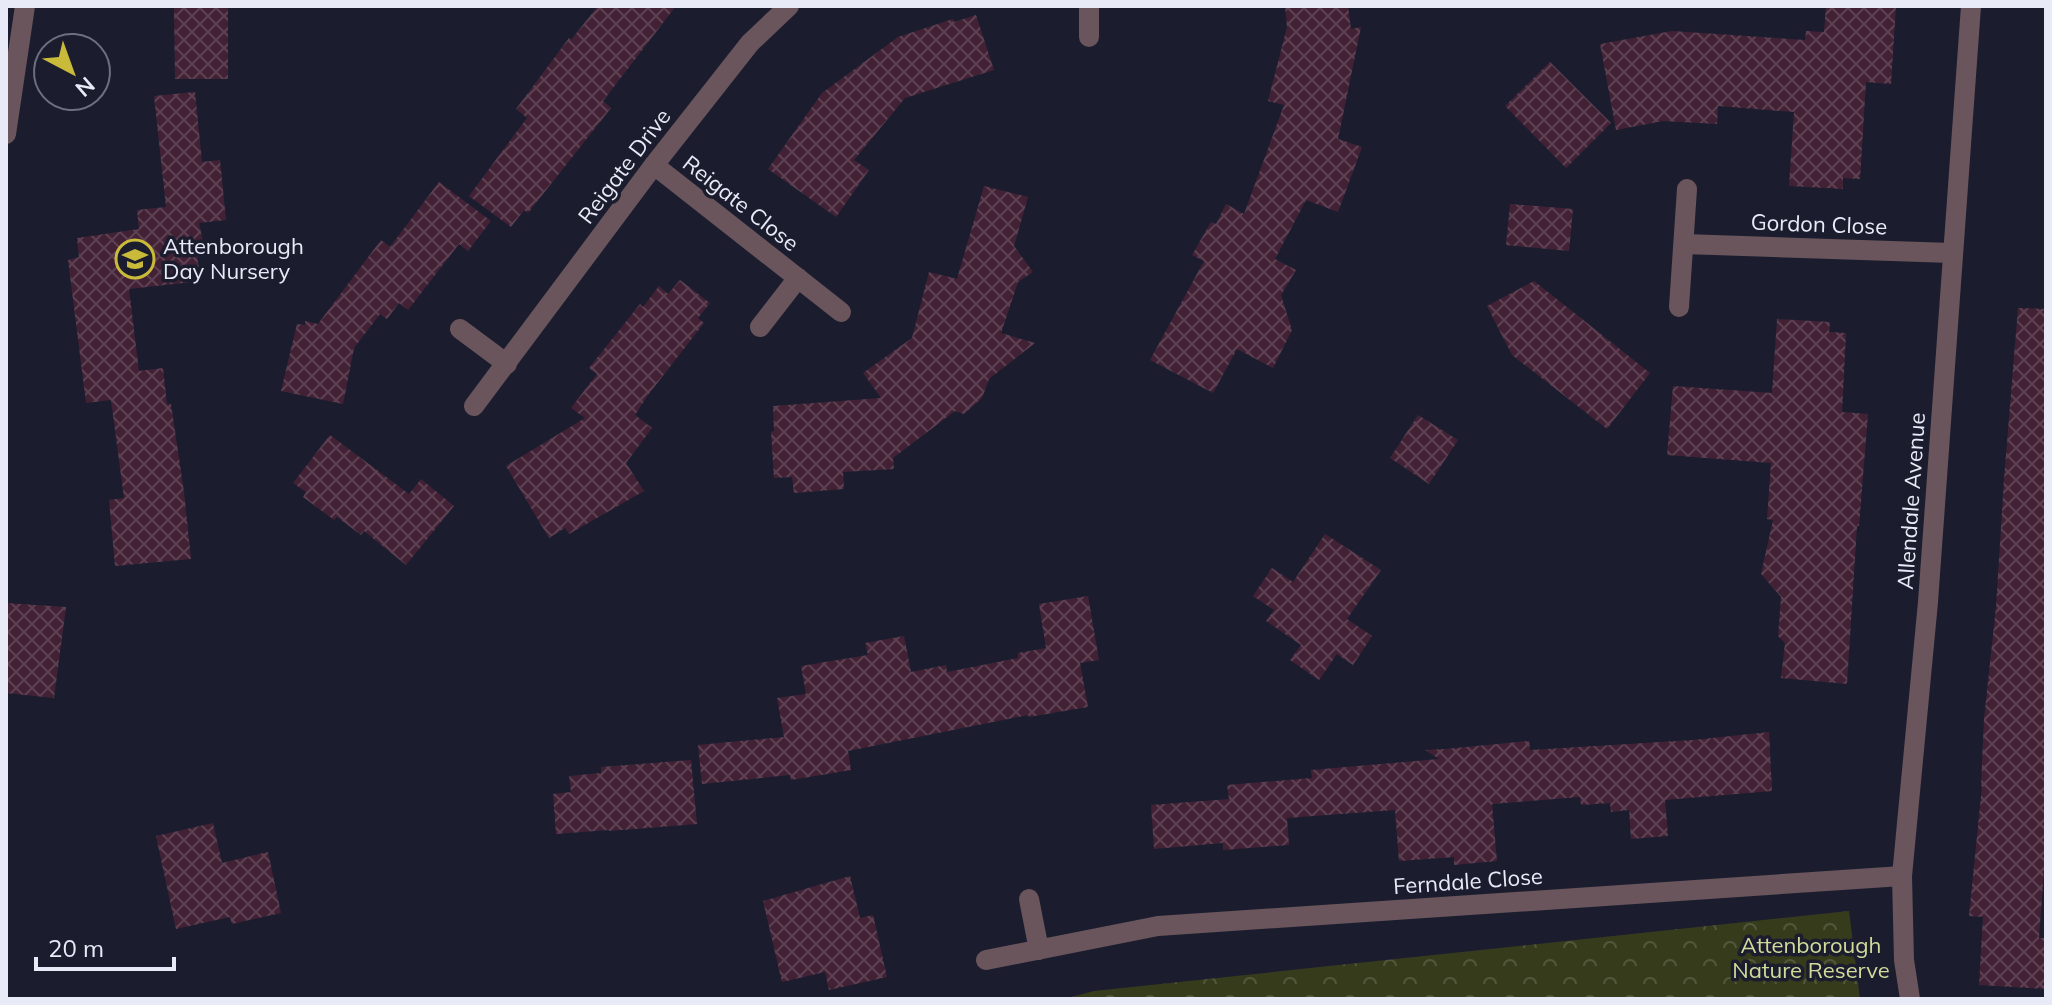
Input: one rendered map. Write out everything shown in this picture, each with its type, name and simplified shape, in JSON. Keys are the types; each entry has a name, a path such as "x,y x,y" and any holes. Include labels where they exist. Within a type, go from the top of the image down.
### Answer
{"street":[{"path":"6,134 25,6"},
{"name":"Reigate Drive","path":"474,406 654,165 750,43 789,6"},
{"path":"1089,6 1089,37"},
{"name":"Allendale Avenue","path":"1910,999 1904,960 1902,876 1928,602 1971,6"},
{"name":"Reigate Close","path":"654,165 841,312"},
{"path":"1679,307 1687,189"},
{"name":"Gordon Close","path":"1684,244 1952,253"},
{"name":"Reigate Close","path":"760,327 798,278"},
{"path":"460,329 507,364"},
{"name":"Ferndale Close","path":"986,960 1158,926 1902,876"},
{"path":"1029,899 1039,950"}],"green space":[{"name":"Attenborough Nature Reserve","path":"1849,911 1860,999 1064,999 1094,991"}],"building":[{"path":"174,6 228,6 228,79 175,79"},
{"path":"598,6 676,6 603,101 611,108 528,213 524,210 511,227 469,196 527,118 516,109 569,38 571,40"},
{"path":"1285,6 1348,6 1351,29 1361,27 1338,139 1362,147 1338,212 1306,200 1275,259 1296,270 1281,295 1292,330 1273,368 1237,349 1213,393 1150,360 1204,261 1192,255 1211,222 1216,224 1226,204 1244,214 1284,105 1268,101 1287,27"},
{"path":"1826,6 1896,6 1891,84 1866,82 1860,179 1843,178 1843,189 1789,186 1794,112 1718,106 1717,124 1663,121 1616,130 1600,44 1672,31 1805,40 1806,31 1824,32"},
{"path":"976,15 994,70 905,98 854,160 869,170 836,217 768,169 822,93 898,37"},
{"path":"1550,62 1611,123 1566,168 1505,106"},
{"path":"195,92 202,162 220,160 226,220 199,223 204,247 196,250 201,281 129,289 139,371 163,368 184,492 191,559 115,566 109,500 124,498 111,400 86,403 68,260 79,257 77,238 139,229 137,210 166,207 154,96"},
{"path":"439,182 491,221 468,251 459,244 408,310 399,303 387,319 380,314 354,348 343,404 281,391 297,324 305,325 305,321 318,324 381,240 390,247"},
{"path":"984,186 1028,197 1014,246 1033,272 1018,282 1001,333 1035,343 989,379 982,398 964,414 955,411 893,458 894,469 843,472 844,489 794,493 792,477 774,478 773,406 881,398 863,373 912,338 929,272 957,279"},
{"path":"1510,204 1573,209 1569,251 1506,245"},
{"path":"680,280 710,303 698,318 704,323 635,415 652,428 626,463 644,491 569,534 565,528 549,538 506,466 585,418 571,408 597,374 589,368 640,304 643,307 659,286 668,294"},
{"path":"1534,281 1650,373 1607,429 1512,355 1487,306"},
{"path":"2018,308 2046,309 2046,841 2039,938 2046,938 2046,989 1979,985 1983,917 1969,916 1982,786 1984,719 1996,607"},
{"path":"1777,319 1830,322 1829,332 1846,333 1842,412 1868,414 1847,684 1781,678 1785,643 1778,636 1781,597 1761,574 1773,520 1767,519 1771,463 1667,455 1673,386 1772,393"},
{"path":"1418,415 1458,440 1429,484 1390,458"},
{"path":"330,435 409,494 421,479 454,506 406,565 364,531 361,535 337,517 334,520 303,497 306,492 293,483"},
{"path":"1325,534 1381,570 1347,619 1372,636 1353,665 1337,654 1319,680 1290,660 1301,645 1266,621 1274,610 1253,596 1272,568 1293,582"},
{"path":"1088,596 1099,660 1080,663 1088,707 1028,715 848,751 851,770 791,780 790,775 702,784 698,745 784,737 777,698 806,694 801,666 868,655 865,643 904,636 911,672 946,665 947,672 1018,658 1018,653 1046,648 1039,604"},
{"path":"6,603 66,607 54,698 6,693"},
{"path":"1769,732 1772,791 1665,800 1668,836 1631,839 1629,810 1611,812 1610,803 1581,805 1580,797 1492,804 1497,861 1454,865 1454,857 1399,861 1395,810 1287,818 1289,845 1223,850 1223,843 1154,849 1151,805 1229,799 1227,785 1312,778 1311,770 1439,759 1425,750 1529,741 1530,750"},
{"path":"691,760 697,824 556,834 553,794 571,792 569,776 601,773 601,767"},
{"path":"213,823 222,863 268,852 281,913 232,924 230,917 176,929 156,836"},
{"path":"850,876 860,918 873,915 887,977 829,990 825,972 782,982 763,901"}],"place":[{"name":"Attenborough Day Nursery","path":"135,259"}]}
